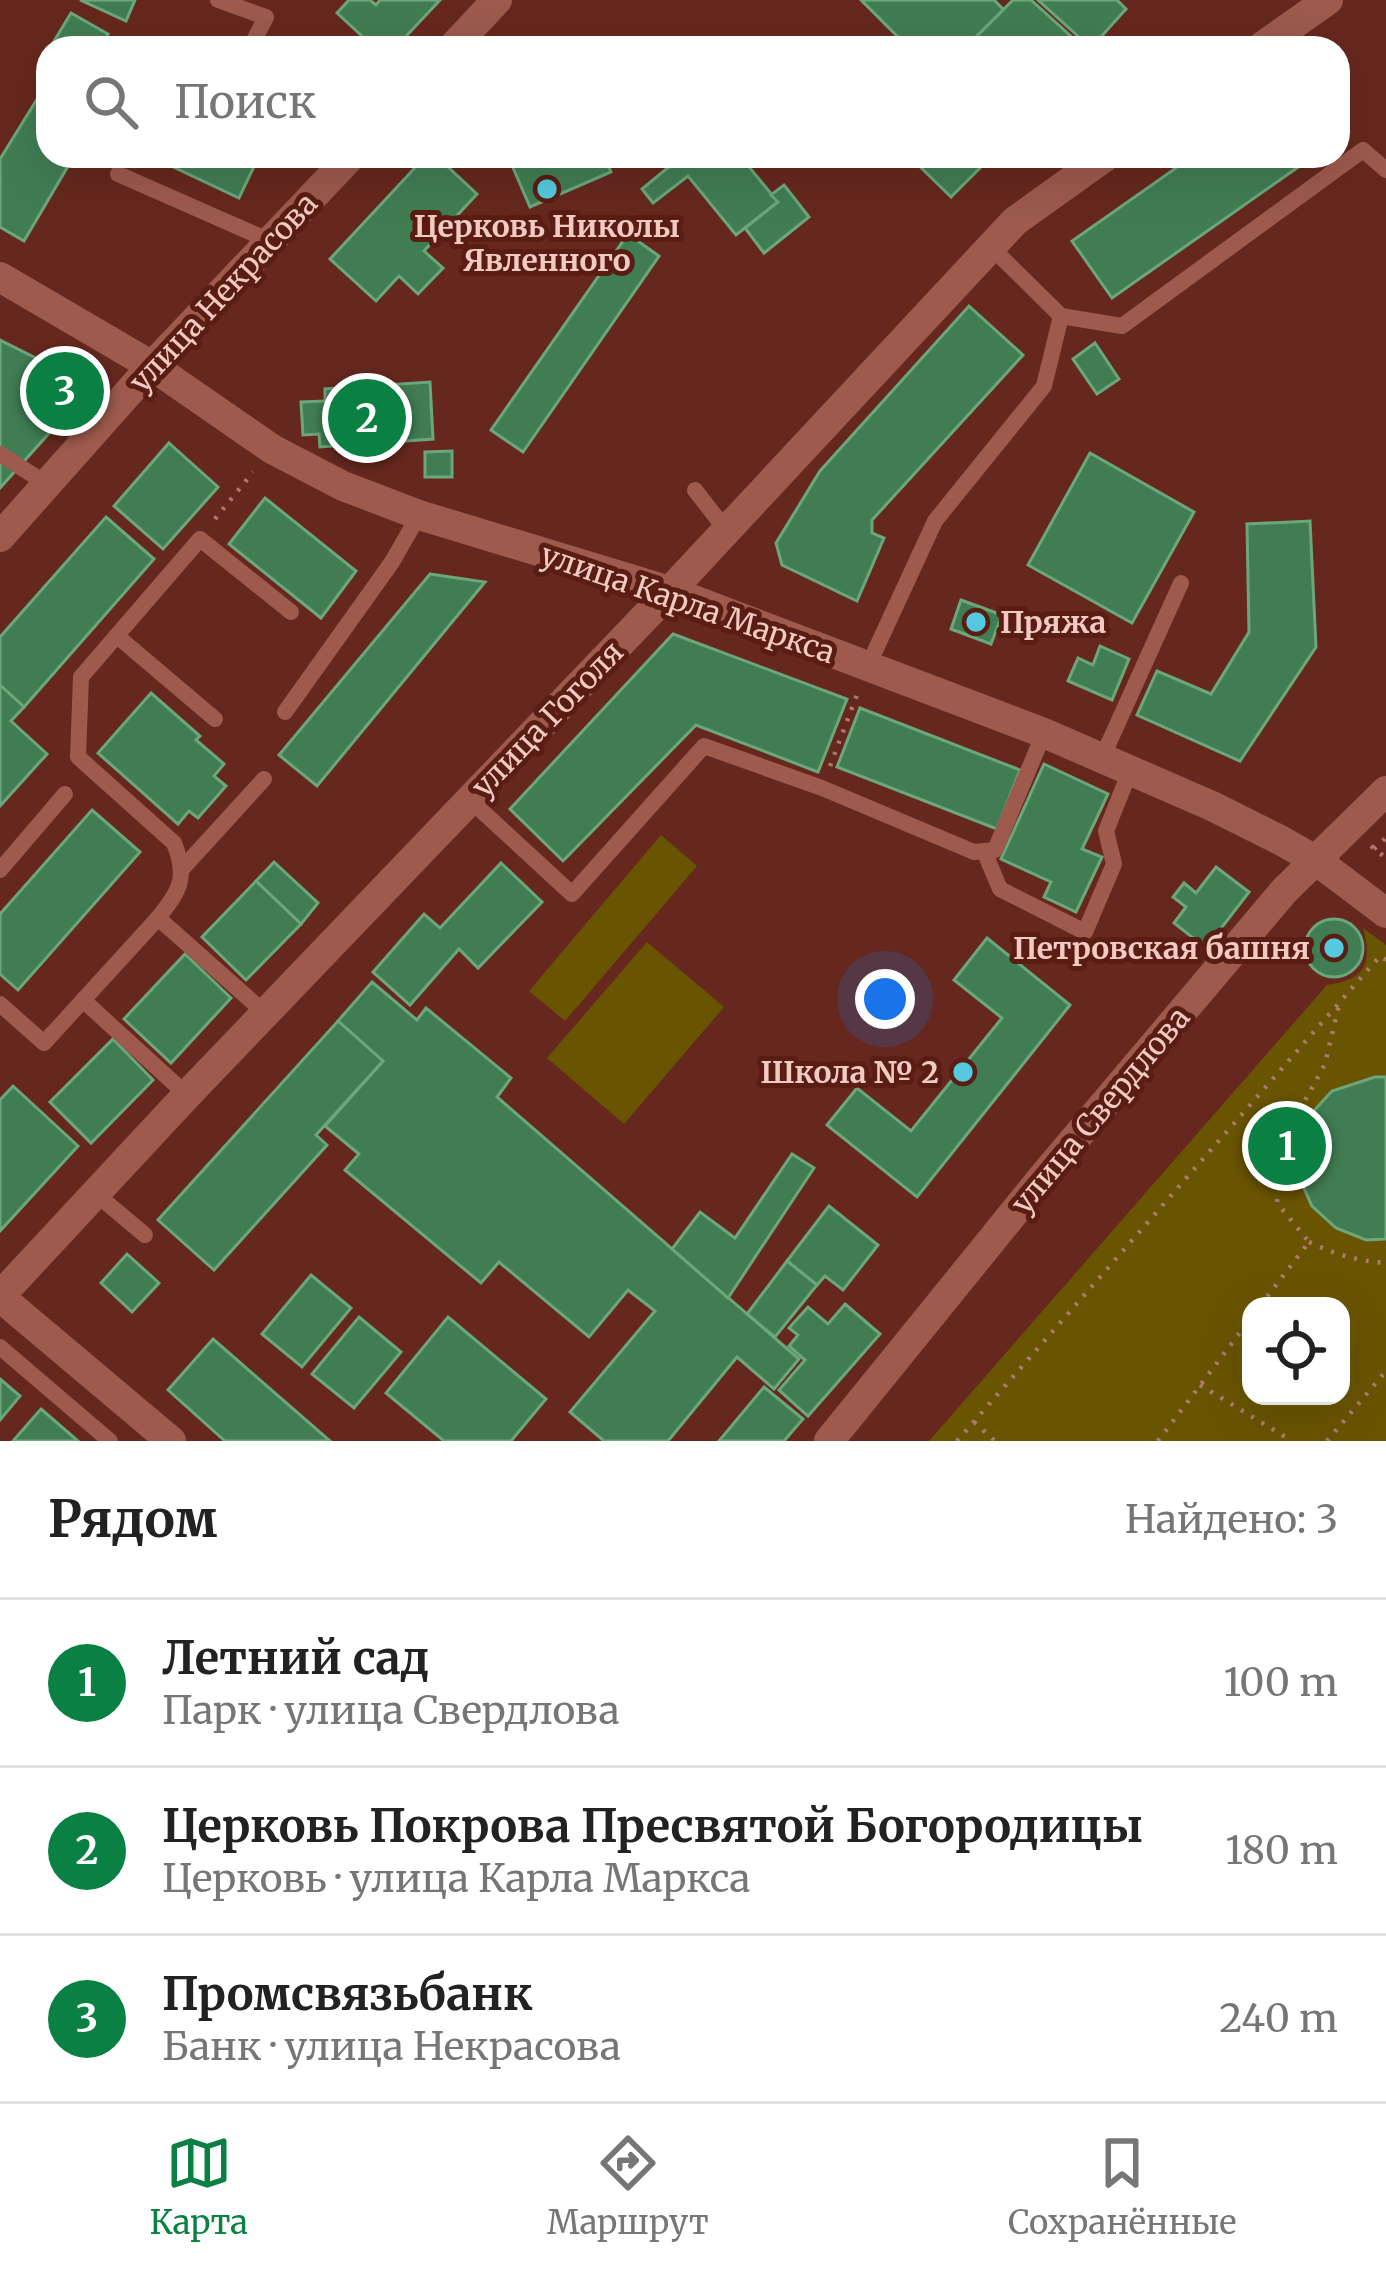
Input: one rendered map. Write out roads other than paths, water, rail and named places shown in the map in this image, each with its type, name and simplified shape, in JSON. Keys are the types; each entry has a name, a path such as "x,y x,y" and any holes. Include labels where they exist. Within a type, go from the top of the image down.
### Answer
{"street":[{"path":"463,36 497,0"},
{"path":"1276,36 1328,0"},
{"name":"улица Некрасова","path":"0,537 152,366 339,168"},
{"name":"улица Гоголя","path":"0,1296 670,591 1015,220 1089,168"},
{"name":"улица Карла Маркса","path":"0,277 152,366 272,449 343,486 419,515 670,591 1044,734 1212,806 1317,861 1386,913"},
{"name":"улица Свердлова","path":"829,1441 1042,1178 1284,892 1386,791"},
{"path":"0,1296 171,1441"}],"lane":[{"path":"218,0 266,17 256,36"},
{"path":"1350,159 1363,150 1386,170"},
{"path":"990,246 1061,316 1122,326 1338,168"},
{"path":"118,174 270,241"},
{"path":"868,666 935,521 1044,386 1061,316"},
{"path":"0,454 47,484"},
{"path":"695,490 726,530"},
{"path":"285,712 392,562 419,515"},
{"path":"0,1004 44,1043 176,894 181,869 174,843 78,757 81,676 200,539 291,612"},
{"path":"984,851 1000,889 1085,932 1114,864 1106,831 1116,765 1181,583"},
{"path":"116,635 215,719"},
{"path":"470,800 572,894 704,746 822,788 974,852 994,850 1044,734"},
{"path":"181,869 264,779"},
{"path":"0,870 64,794"},
{"path":"158,918 266,1013"},
{"path":"83,1000 188,1095"},
{"path":"95,1193 145,1234"},
{"path":"0,1347 110,1441"}],"place":[{"name":"Церковь Николы Явленного","path":"547,189"},
{"name":"Промсвязьбанк","path":"65,391"},
{"name":"Церковь Покрова Пресвятой Богородицы","path":"367,418"},
{"name":"Пряжа","path":"976,622"},
{"name":"Петровская башня","path":"1334,948"},
{"name":"Школа № 2","path":"963,1072"},
{"name":"Летний сад","path":"1287,1146"}]}
